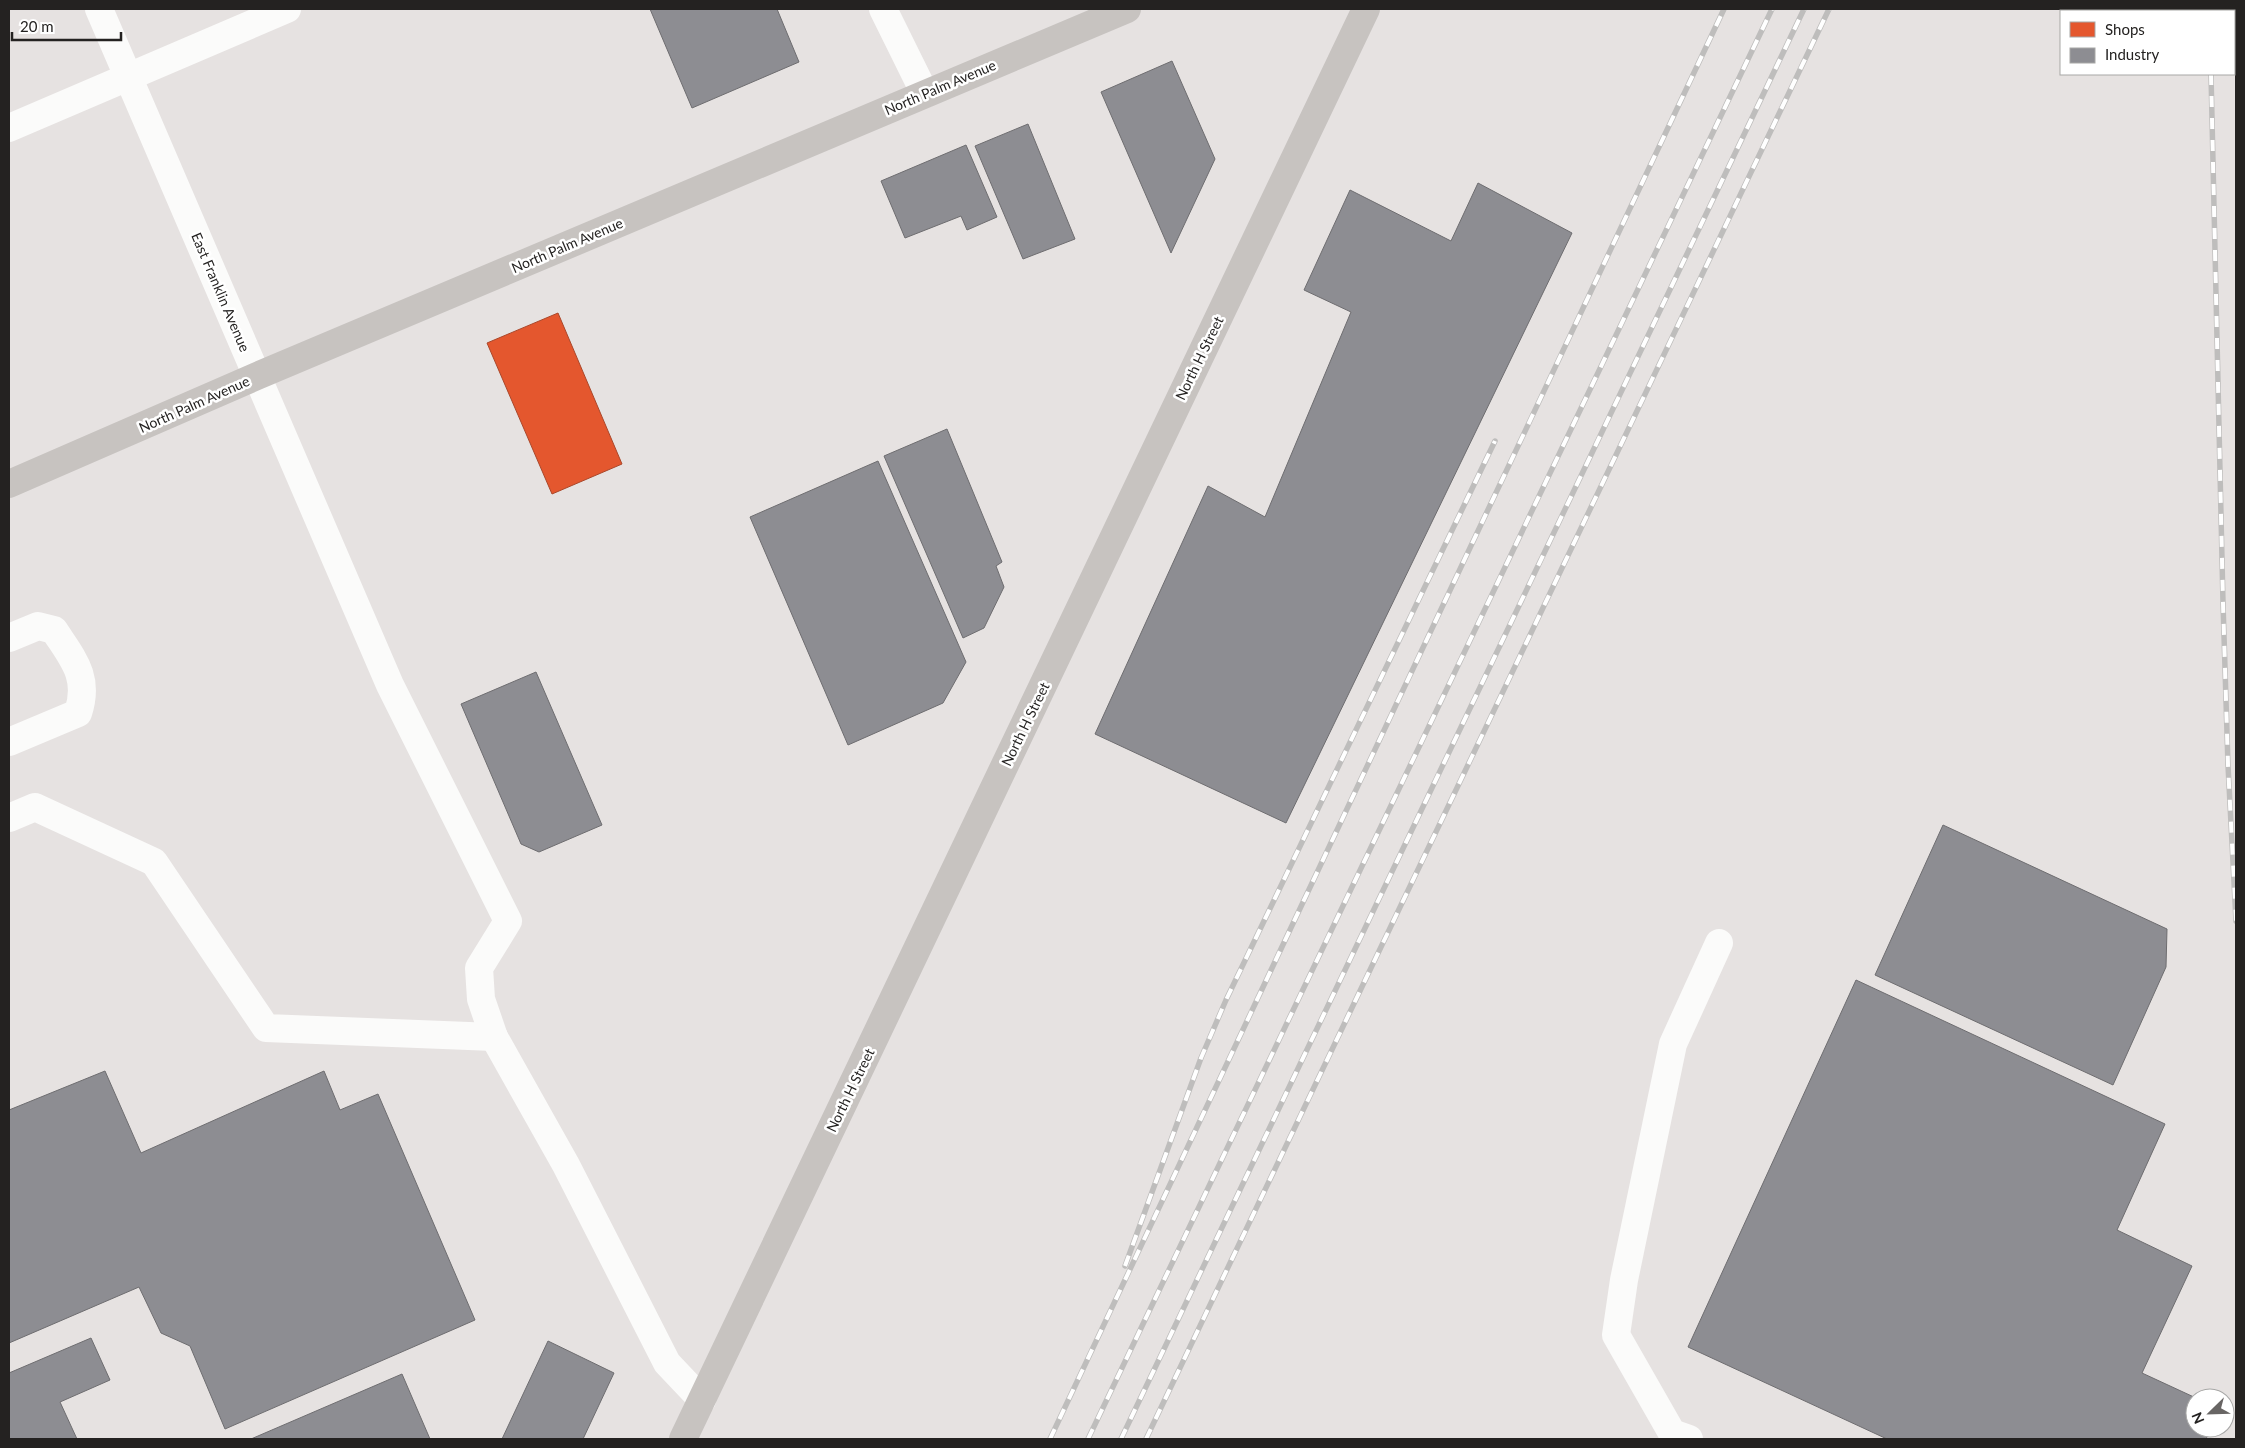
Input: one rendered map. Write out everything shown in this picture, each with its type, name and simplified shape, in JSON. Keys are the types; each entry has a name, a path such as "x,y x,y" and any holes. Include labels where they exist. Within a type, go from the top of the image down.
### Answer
{"main road":[{"name":"North Palm Avenue","path":"9,484 257,376 1127,9"},
{"name":"North H Street","path":"683,1439 1366,9"}],"street":[{"name":"East Franklin Avenue","path":"99,9 390,685 508,921 478,968 481,999 494,1036"},
{"path":"9,128 287,9"},
{"path":"883,9 925,94"},
{"path":"9,638 38,626 54,630 78,667 84,696 78,713 9,742"},
{"path":"9,818 35,807 154,862 266,1028 494,1036 566,1165 667,1363 702,1400"},
{"path":"1689,1439 1672,1433 1616,1335 1624,1280 1673,1044 1719,943"}],"building: Shops":[{"path":"558,313 622,464 552,494 487,343"}],"building: Industry":[{"path":"650,9 777,9 799,62 692,108"},
{"path":"1172,61 1215,159 1171,253 1101,92"},
{"path":"1028,124 1075,239 1023,259 975,146"},
{"path":"966,145 997,217 967,230 961,216 905,238 881,181"},
{"path":"1478,183 1572,233 1286,823 1095,734 1208,486 1265,517 1351,312 1304,290 1350,190 1451,241"},
{"path":"947,429 1002,562 996,566 1004,587 984,628 963,638 884,456"},
{"path":"878,461 966,662 943,703 848,745 750,517"},
{"path":"536,672 602,825 539,852 521,844 461,704"},
{"path":"1943,825 2167,929 2166,967 2113,1085 1875,975"},
{"path":"1856,980 2165,1124 2117,1230 2192,1266 2142,1373 2185,1393 2185,1438 2206,1439 1887,1439 1688,1347"},
{"path":"105,1071 141,1153 324,1071 340,1110 378,1094 475,1320 225,1429 190,1346 161,1333 139,1287 9,1343 9,1110"},
{"path":"91,1338 110,1380 60,1402 77,1439 9,1439 9,1373"},
{"path":"548,1341 614,1373 583,1439 502,1439"},
{"path":"402,1374 430,1439 251,1439"}],"railway":[{"path":"1050,1439 1724,9"},
{"path":"1088,1439 1772,9"},
{"path":"1121,1439 1804,9"},
{"path":"1146,1439 1829,9"},
{"path":"2235,9 2236,16"},
{"path":"2211,75 2223,603 2228,765 2236,921"},
{"path":"1125,1266 1201,1058 1226,1000 1495,441"}]}
